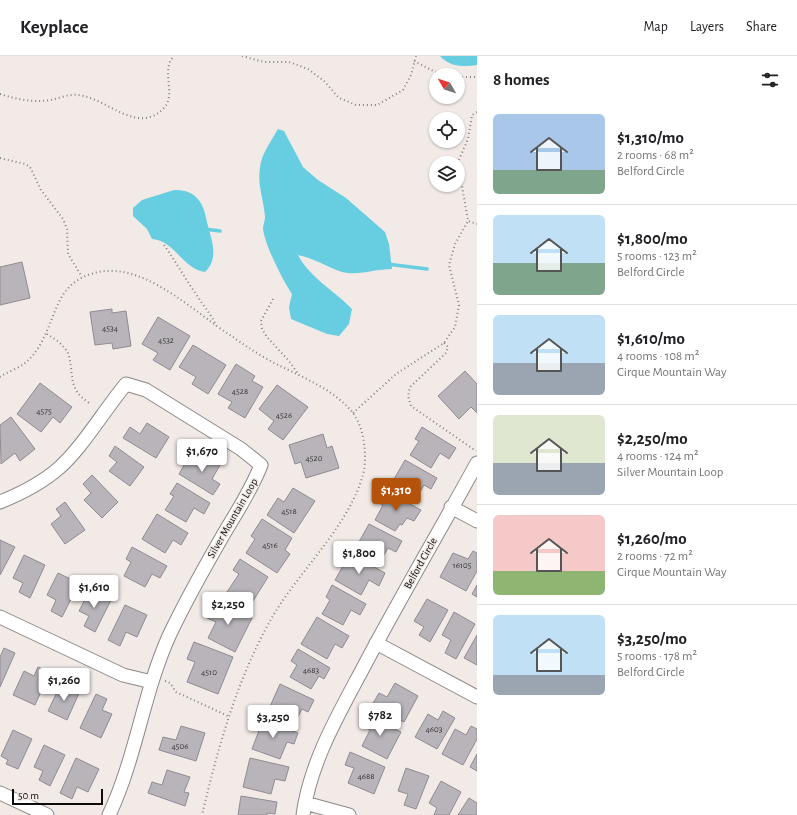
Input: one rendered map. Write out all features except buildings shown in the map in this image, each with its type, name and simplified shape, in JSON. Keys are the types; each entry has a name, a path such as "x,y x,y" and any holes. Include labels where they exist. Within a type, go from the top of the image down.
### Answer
{"street":[{"name":"Silver Mountain Loop","path":"0,502 30,488 59,468 126,384 146,390 241,449 261,465 250,493 190,590 168,638 152,682 133,750 108,815"},
{"name":"Belford Circle","path":"304,809 318,762 333,725 376,643 477,463"},
{"path":"451,507 477,521"},
{"path":"0,617 123,675 152,682"},
{"path":"376,643 477,697"},
{"path":"0,793 47,815"},
{"path":"304,809 349,815"}],"path":[{"path":"0,94 24,101 49,100 77,95 96,100 140,119 150,117 165,106 169,98 167,76 168,67 174,56"},
{"path":"242,56 264,62 289,62 308,69 324,80 339,98 356,105 377,105 403,90 411,75 416,56"},
{"path":"414,61 429,68"},
{"path":"465,77 477,77"},
{"path":"353,413 396,374 444,343 455,327 459,305 449,265 455,244 468,220 458,162 468,139 472,115 477,112"},
{"path":"0,158 25,164 30,167 41,190 63,219 66,230 68,254 82,277"},
{"path":"468,220 477,224"},
{"path":"164,245 182,270 217,327"},
{"path":"0,377 24,364 47,334 61,298 70,286 82,277 102,270 119,270 136,275 166,290 217,327 267,359 329,390 353,413 365,448 365,465 359,486 341,520 270,619 249,664 228,716 202,815"},
{"path":"273,299 261,321 262,329 267,337 289,360 299,376"},
{"path":"47,334 62,345 69,355 72,384 76,392 89,403"},
{"path":"444,343 448,346 442,359 410,387 408,396 411,406 477,452"},
{"path":"152,682 165,680 170,683 176,692 228,716"}],"water":[{"path":"440,56 477,56 477,65 467,66 452,64"},
{"path":"278,129 284,131 303,167 318,180 346,198 385,232 389,244 392,269 361,273 342,272 310,258 298,255 309,271 352,309 349,324 339,336 327,334 291,319 289,307 292,294 275,263 264,236 263,229 265,217 259,174 265,152"},
{"path":"174,190 191,193 199,200 203,207 213,250 212,261 205,272 197,270 190,265 167,244 152,239 147,229 133,216 133,208 142,200"}],"waterway":[{"path":"204,229 220,231"},
{"path":"387,264 427,269"}]}
